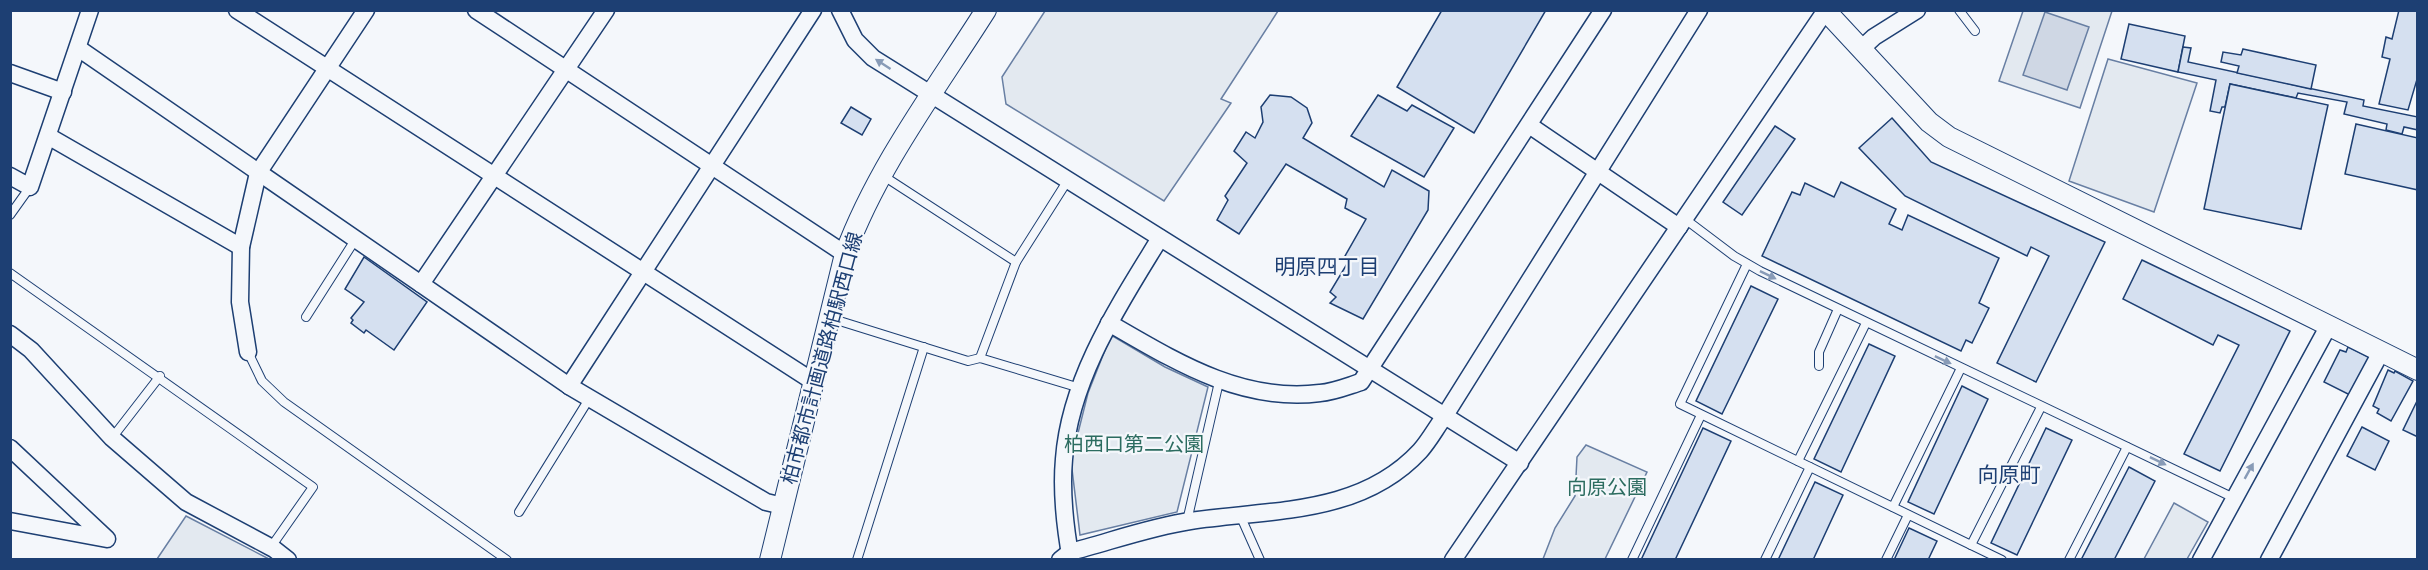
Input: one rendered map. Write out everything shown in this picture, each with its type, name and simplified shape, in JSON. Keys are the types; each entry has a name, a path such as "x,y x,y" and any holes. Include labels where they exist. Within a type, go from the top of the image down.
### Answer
{"street":[{"path":"10,176 30,187 90,10"},
{"path":"237,10 325,69 814,382"},
{"path":"248,352 240,302 241,248 258,173 366,10"},
{"path":"476,10 845,254"},
{"path":"421,284 606,10"},
{"path":"569,386 813,10"},
{"path":"840,10 855,40 873,58 1520,463"},
{"name":"柏市都市計画道路柏駅西口線","path":"770,560 845,254 856,223 882,175 986,10"},
{"path":"1109,323 1219,382 1281,395 1322,393 1361,382 1603,10"},
{"path":"1160,237 1109,323 1080,388 1064,458 1063,485 1067,557 1187,522 1277,513 1318,506 1384,482 1421,450 1444,417 1699,10"},
{"path":"1861,49 1874,37 1917,10"},
{"path":"1453,560 1826,11 1929,122 1957,142 2418,370"},
{"path":"78,48 589,399 766,502 783,506"},
{"path":"10,73 63,92"},
{"path":"1529,125 1598,172 1682,223"},
{"path":"48,136 241,248"},
{"path":"2200,560 2329,325"},
{"path":"10,334 31,350 112,438 186,502 271,548 288,560"},
{"path":"2269,560 2381,352"},
{"path":"10,448 107,539 10,521"}],"lane":[{"path":"1959,10 1975,31"},
{"path":"882,175 1016,262"},
{"path":"980,358 1016,262 1068,180"},
{"path":"10,215 30,187"},
{"path":"1682,223 1748,264 1866,323 2234,498"},
{"path":"306,317 355,240"},
{"path":"1748,264 1680,405 1971,545 1983,555 2002,560"},
{"path":"10,273 160,376 314,487 271,548"},
{"path":"1819,366 1819,352 1838,309"},
{"path":"830,318 968,361 980,358 1080,388"},
{"path":"1798,461 1866,323"},
{"path":"857,560 924,347"},
{"path":"248,352 262,381 284,402 507,560"},
{"path":"1893,507 1961,368"},
{"path":"112,438 160,376"},
{"path":"1187,522 1219,382"},
{"path":"519,512 589,399"},
{"path":"1971,545 2041,407"},
{"path":"1632,560 1701,415"},
{"path":"2069,560 2127,447"},
{"path":"1765,560 1810,467"},
{"path":"1886,560 1908,514"},
{"path":"1239,515 1260,560"}],"green space":[{"path":"1046,10 1278,11 1221,99 1231,103 1164,201 1006,104 1002,77"},
{"path":"2023,11 2112,11 2080,108 1999,81"},
{"path":"2108,59 2197,83 2154,212 2069,181"},
{"name":"柏西口第二公園","path":"1111,335 1165,367 1208,387 1177,512 1080,535 1071,461 1088,393"},
{"name":"向原公園","path":"1586,445 1647,472 1605,559 1543,559 1555,528 1575,496 1577,457"},
{"path":"2174,503 2208,522 2187,559 2144,559"},
{"path":"186,516 269,559 157,559"}],"shaded area":[{"path":"2045,12 2089,27 2067,90 2023,75"}],"building":[{"path":"1442,10 1546,10 1474,133 1397,87"},
{"path":"2399,10 2418,10 2418,76 2408,110 2379,104 2390,59 2382,57 2386,37 2392,39"},
{"path":"2129,24 2185,36 2178,72 2121,59"},
{"path":"2183,47 2191,48 2188,62 2364,100 2363,106 2418,117 2418,130 2404,127 2402,134 2386,130 2387,124 2344,114 2347,102 2298,93 2296,98 2230,84 2225,107 2222,107 2220,113 2210,111 2216,80 2178,72"},
{"path":"2243,49 2316,65 2311,89 2237,73 2239,66 2221,62 2223,52 2241,55"},
{"path":"2230,84 2328,105 2301,229 2204,209"},
{"path":"1270,95 1291,97 1307,108 1312,123 1303,138 1384,187 1392,170 1429,191 1428,210 1363,319 1330,303 1336,297 1330,292 1350,259 1345,256 1366,219 1345,208 1347,199 1286,164 1239,234 1217,220 1228,200 1225,196 1247,163 1234,151 1246,132 1255,138 1263,122 1261,107"},
{"path":"1378,95 1407,111 1412,105 1454,128 1424,177 1351,136"},
{"path":"851,107 871,119 862,135 841,123"},
{"path":"1892,118 1931,162 2105,242 2036,382 1997,363 2049,256 2031,247 2027,256 1905,196 1859,148"},
{"path":"2356,124 2418,138 2418,190 2345,174"},
{"path":"1775,126 1795,139 1742,215 1723,202"},
{"path":"1841,182 1896,209 1889,224 1902,230 1908,215 1999,258 1979,303 1989,308 1972,343 1966,340 1961,351 1762,256 1792,192 1800,195 1805,183 1834,197"},
{"path":"364,257 427,302 394,350 366,330 364,333 351,323 353,320 351,318 364,302 345,289"},
{"path":"2142,260 2290,331 2220,471 2184,454 2239,345 2218,335 2213,345 2123,299"},
{"path":"1751,286 1778,299 1722,414 1696,401"},
{"path":"1869,344 1895,356 1841,472 1814,459"},
{"path":"2348,347 2370,358 2350,395 2324,382 2340,350 2346,352"},
{"path":"2388,370 2394,373 2395,371 2413,381 2391,421 2377,413 2379,409 2373,406"},
{"path":"1962,386 1988,399 1934,514 1908,502"},
{"path":"2418,399 2418,437 2403,430"},
{"path":"2362,427 2389,441 2375,470 2347,456"},
{"path":"1703,428 1731,441 1675,560 1641,560"},
{"path":"2046,428 2072,440 2017,555 1991,543"},
{"path":"2129,467 2155,481 2114,560 2081,560"},
{"path":"1815,482 1843,495 1813,560 1778,560"},
{"path":"1909,528 1937,541 1928,560 1894,560"}],"district":[{"name":"明原四丁目","path":"1327,267"},
{"name":"向原町","path":"2009,475"}]}
